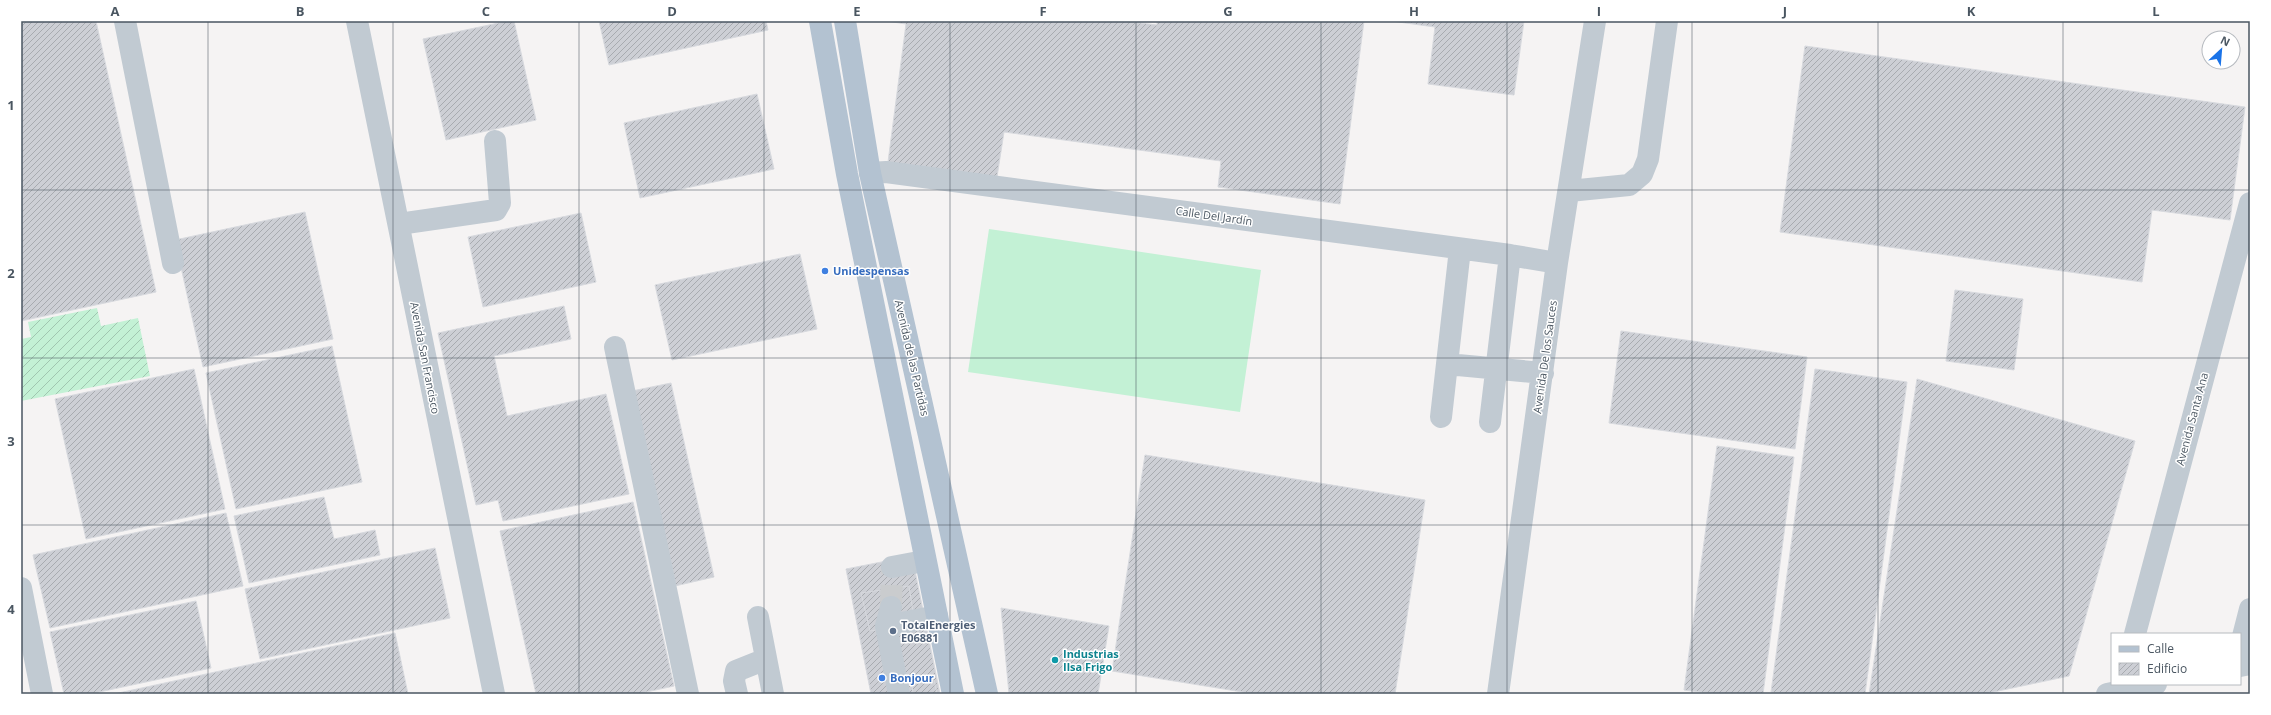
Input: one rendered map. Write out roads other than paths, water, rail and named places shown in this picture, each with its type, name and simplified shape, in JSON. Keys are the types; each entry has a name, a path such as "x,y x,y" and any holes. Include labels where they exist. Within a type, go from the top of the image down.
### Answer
{"main road":[{"path":"820,21 847,174 924,562 953,694"},
{"name":"Avenida de las Partidas","path":"845,21 870,173 986,694"}],"street":[{"path":"125,21 173,263"},
{"name":"Avenida San Francisco","path":"357,21 399,224 434,409 494,694"},
{"name":"Avenida De los Sauces","path":"1498,694 1557,263 1595,21"},
{"path":"1569,191 1629,185 1642,174 1648,159 1667,21"},
{"path":"399,224 496,210 500,203 495,141"},
{"name":"Calle Del Jardín","path":"870,173 894,173 1510,255 1557,263"},
{"name":"Avenida Santa Ana","path":"2135,633 2250,203"},
{"path":"1441,417 1460,249"},
{"path":"1490,422 1510,255"},
{"path":"615,347 688,694"},
{"path":"1447,364 1543,373"},
{"path":"892,567 924,562"},
{"path":"21,588 42,694"},
{"path":"899,694 889,617 937,616"},
{"path":"758,617 773,694"},
{"path":"2241,645 2249,620"},
{"path":"737,694 734,681 736,672 766,659"},
{"path":"2116,691 2150,685"}],"tunnel":[{"path":"891,607 892,567"}],"place":[{"name":"Unidespensas","path":"825,271"},
{"name":"TotalEnergies E06881","path":"893,631"},
{"name":"Industrias Ilsa Frigo","path":"1055,660"},
{"name":"Bonjour","path":"882,678"}]}
